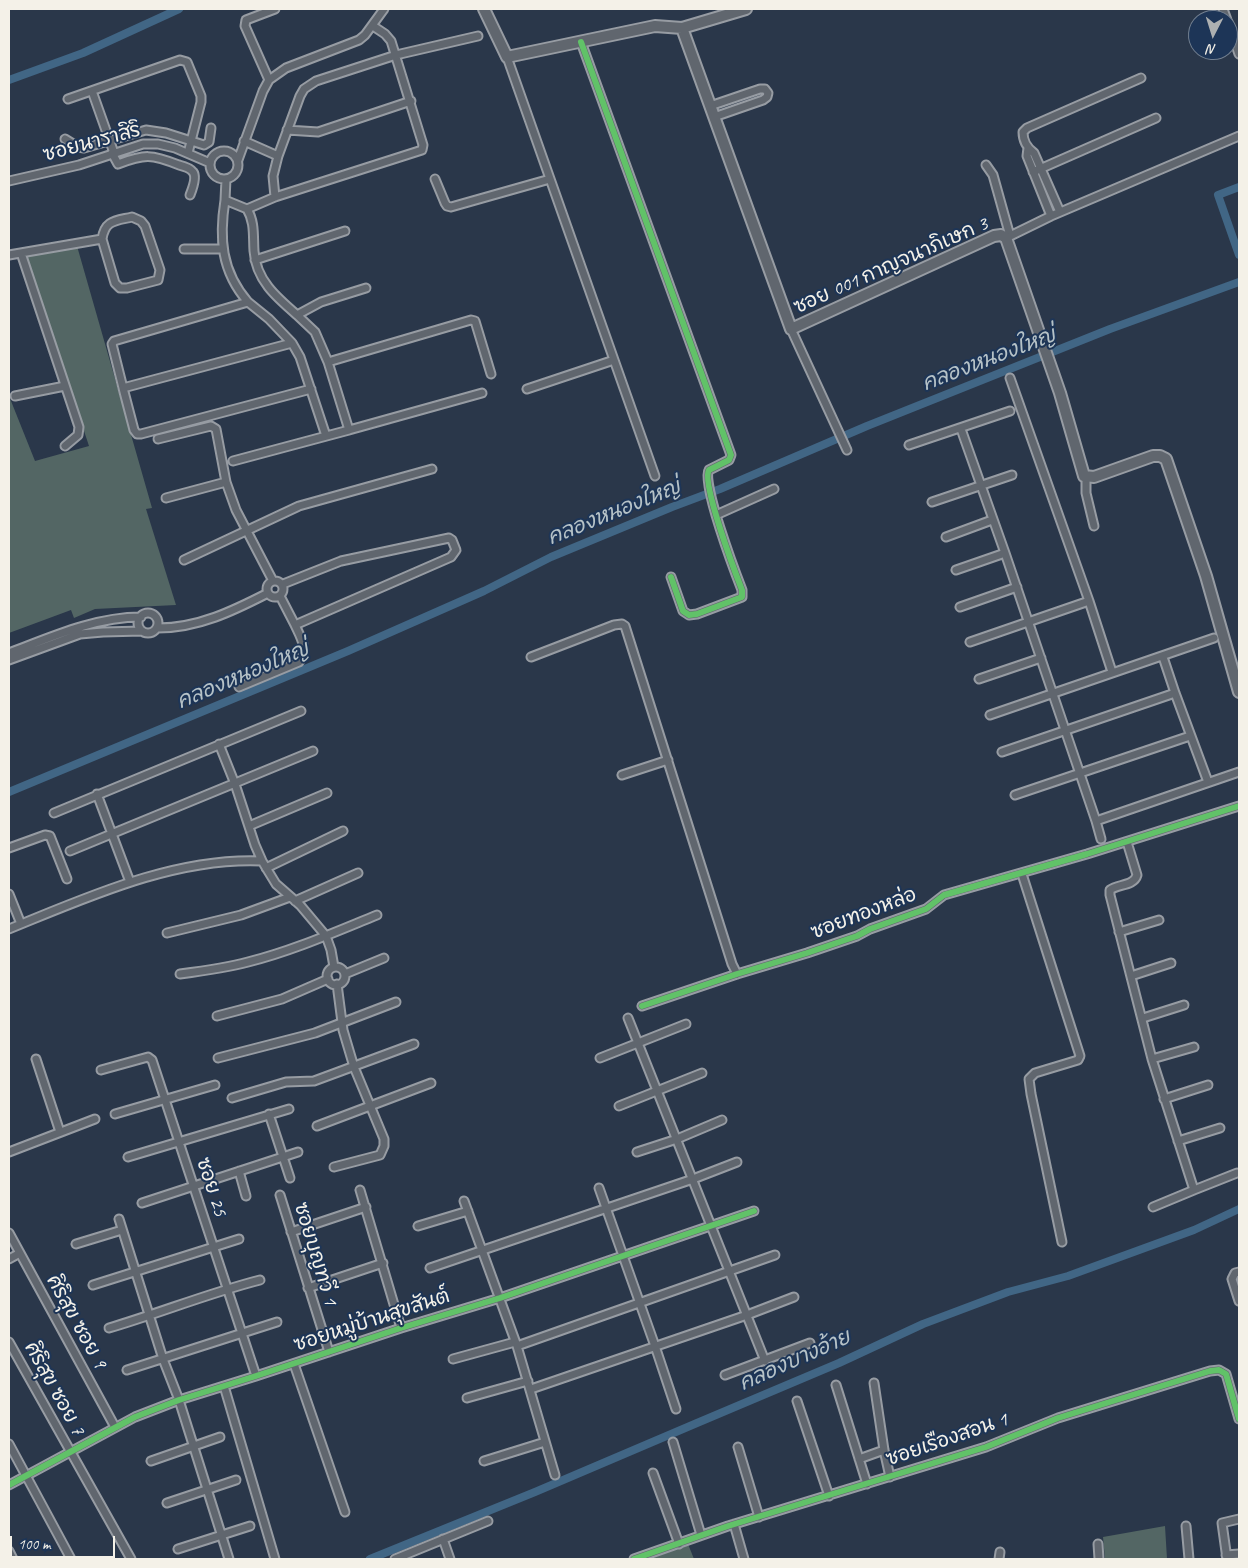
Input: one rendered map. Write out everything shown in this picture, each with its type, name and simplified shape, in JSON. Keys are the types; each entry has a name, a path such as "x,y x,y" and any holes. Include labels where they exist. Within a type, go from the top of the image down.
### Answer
{"street":[{"path":"269,80 245,26 245,22 275,9"},
{"path":"326,436 300,357 292,343 269,319 248,302 238,290 222,249 221,224 226,179 236,173 238,169 238,160 244,142 269,80 286,68 359,40 373,26 384,9"},
{"path":"484,9 507,57 655,476"},
{"path":"507,57 655,26 682,28 746,9"},
{"path":"225,200 247,208 275,197 422,150 423,145 396,55 388,37 373,26"},
{"name":"ซอย 001 กาญจนาภิเษก 3","path":"682,28 792,329 994,236 1008,237 1060,393 1082,473 1086,477"},
{"path":"275,197 273,176 278,156 300,96 309,85 396,55 478,36"},
{"path":"581,42 730,452 728,460 707,471 708,488 742,590 741,598 697,614 687,615 683,611 671,576"},
{"path":"68,99 184,60 187,62 201,102 188,154"},
{"path":"1060,212 1034,153 1028,148 1023,138 1023,132 1027,128 1141,78"},
{"path":"710,106 760,89 766,89 768,93 767,97 763,100 714,117"},
{"path":"92,91 118,164 141,156 150,156 186,168 194,175 190,195"},
{"path":"287,130 318,132 410,102"},
{"path":"1033,172 1156,118"},
{"path":"65,139 78,147 84,148 146,130 166,133 207,144 211,128"},
{"path":"986,165 993,175 1008,237 1060,212 1239,136"},
{"path":"244,142 278,156"},
{"name":"ซอยนาราสิริ","path":"9,181 79,165 143,144 158,144 175,148 210,163 210,168 215,176 220,179 226,179"},
{"path":"1028,148 1027,156 1052,216"},
{"path":"210,163 215,154 224,151 233,153 238,160"},
{"path":"435,179 444,203 452,207 550,179"},
{"path":"247,208 253,221 255,260 264,282 269,290 315,332 328,362 349,430"},
{"path":"132,217 141,221 145,226 160,270 158,280 120,288 115,283 102,239 103,229 108,223 132,217"},
{"path":"255,260 345,231"},
{"path":"9,255 102,239"},
{"path":"184,249 222,249"},
{"path":"21,253 80,431 76,438 65,446"},
{"path":"297,315 321,302 366,288"},
{"path":"248,302 114,341 112,344 134,430 137,434 140,434 311,389"},
{"path":"328,362 471,320 476,321 478,325 491,374"},
{"path":"792,329 845,446"},
{"path":"123,388 292,343"},
{"path":"527,389 614,360"},
{"path":"1010,378 1090,601 1112,672"},
{"path":"15,396 65,386"},
{"path":"233,461 482,393"},
{"path":"909,446 1010,411"},
{"path":"158,439 211,426 214,427 226,482 236,510 273,581"},
{"path":"961,429 992,520 1006,553 1096,820 1100,839"},
{"path":"1094,526 1086,493 1086,477 1094,477 1153,456 1160,456 1166,459 1206,576 1239,692"},
{"path":"184,560 299,506 432,469"},
{"path":"932,502 1012,475"},
{"path":"166,498 226,482"},
{"path":"716,515 774,489"},
{"path":"946,537 992,520"},
{"path":"283,584 341,561 449,538 452,540 456,550 451,557 296,626"},
{"path":"956,570 1006,553"},
{"path":"273,581 283,584 284,590 280,596 272,597 268,593 268,584 273,581"},
{"path":"960,607 1017,587"},
{"path":"9,660 76,632 142,631 151,633 158,628 210,620 268,593"},
{"path":"239,687 299,662 303,657 304,646 280,596"},
{"path":"970,642 1090,601"},
{"path":"142,631 138,623 146,613 155,616 159,624 158,628"},
{"path":"9,653 115,619 141,617"},
{"path":"531,657 614,625 622,624 625,626 732,964 737,974"},
{"path":"990,715 1214,638"},
{"path":"1163,656 1208,782"},
{"path":"979,678 1041,658"},
{"path":"1002,752 1175,693"},
{"path":"54,813 301,711"},
{"path":"1015,795 1190,736"},
{"path":"219,744 262,861 276,884 293,899 326,936 334,967"},
{"path":"70,851 313,751"},
{"path":"622,775 668,760"},
{"path":"1096,820 1239,772"},
{"path":"249,826 327,793"},
{"path":"97,794 130,882"},
{"name":"ซอยทองหล่อ","path":"642,1006 857,936 870,929 926,909 944,895 1022,874 1239,806"},
{"path":"266,868 343,831"},
{"path":"9,848 50,836 67,879"},
{"path":"1127,842 1137,875 1136,879 1133,882 1110,890 1152,1059 1194,1190"},
{"path":"9,929 79,900 130,882 209,862 262,861"},
{"path":"167,932 240,915 293,899 358,873"},
{"path":"1022,874 1080,1056 1078,1060 1035,1073 1030,1079 1031,1094 1062,1242"},
{"path":"9,894 21,924"},
{"path":"180,974 212,970 248,962 326,936 377,915"},
{"path":"1120,932 1159,920"},
{"path":"345,974 384,958"},
{"path":"1130,976 1171,963"},
{"path":"334,967 340,967 345,974 343,982 332,983 328,978 329,970 334,967"},
{"path":"217,1016 282,999 328,978"},
{"path":"334,1167 382,1154 384,1146 384,1139 354,1067 342,1023 337,984"},
{"path":"218,1058 315,1033 396,1002"},
{"path":"1143,1018 1184,1005"},
{"path":"628,1018 766,1361"},
{"path":"600,1058 686,1024"},
{"path":"232,1098 286,1082 314,1081 414,1044"},
{"path":"1152,1059 1194,1047"},
{"name":"ซอย 25","path":"102,1070 149,1057 152,1060 256,1376"},
{"path":"36,1059 60,1132"},
{"path":"619,1106 702,1073"},
{"path":"317,1126 431,1083"},
{"path":"115,1114 215,1085"},
{"path":"1164,1099 1208,1086"},
{"path":"128,1157 289,1109"},
{"path":"269,1114 290,1178"},
{"path":"9,1152 95,1119"},
{"path":"637,1152 677,1139 722,1120"},
{"path":"1178,1141 1220,1128"},
{"path":"142,1203 298,1152"},
{"path":"430,1268 693,1180 737,1162"},
{"path":"239,1170 246,1196"},
{"path":"1153,1207 1237,1173"},
{"path":"600,1188 656,1346 676,1409"},
{"path":"360,1190 401,1328"},
{"name":"ซอยบุญทวี 1","path":"280,1195 329,1352"},
{"path":"464,1201 483,1249 531,1389 555,1475"},
{"path":"291,1232 366,1208"},
{"path":"418,1226 468,1211"},
{"name":"ซอยหมู่บ้านสุขสันต์","path":"9,1484 135,1417 179,1400 500,1298 712,1227 754,1211"},
{"path":"118,1219 163,1359 179,1400 229,1559"},
{"path":"76,1244 122,1230"},
{"name":"ศิริสุข ซอย 9","path":"9,1233 115,1427"},
{"path":"93,1285 239,1239"},
{"path":"9,1259 20,1253"},
{"path":"453,1359 516,1344 640,1304 775,1255"},
{"path":"308,1288 383,1263"},
{"path":"1239,1272 1235,1273 1232,1279 1239,1301"},
{"path":"109,1328 226,1289 260,1280"},
{"path":"531,1389 747,1316 794,1297"},
{"path":"127,1370 277,1322"},
{"name":"ศิริสุข ซอย 7","path":"9,1342 131,1559"},
{"path":"725,1376 810,1343"},
{"path":"294,1364 345,1512"},
{"name":"ซอยเรืองสอน 1","path":"634,1559 734,1524 986,1447 1058,1418 1210,1370 1219,1370 1226,1374 1239,1419"},
{"path":"467,1398 528,1381"},
{"path":"874,1383 890,1477"},
{"path":"224,1386 275,1559"},
{"path":"836,1386 867,1484"},
{"path":"797,1401 828,1496"},
{"path":"151,1461 220,1438"},
{"path":"484,1460 546,1442"},
{"path":"673,1442 701,1536"},
{"path":"9,1444 71,1559"},
{"path":"738,1447 759,1517"},
{"path":"859,1459 884,1450"},
{"path":"653,1473 679,1544"},
{"path":"167,1503 236,1480"},
{"path":"1239,1518 1222,1523 1226,1558 1239,1554"},
{"path":"395,1559 488,1521"},
{"path":"734,1524 744,1559"},
{"path":"178,1549 250,1526"},
{"path":"1186,1526 1189,1559"},
{"path":"443,1539 450,1559"},
{"path":"1098,1544 1099,1559"},
{"path":"9,1551 13,1559"}],"shaded area":[{"path":"77,246 152,508 146,509 176,605 95,609 74,618 71,610 9,633 9,396 35,461 89,446 26,256"},
{"path":"1165,1526 1167,1559 1105,1559 1103,1537"},
{"path":"688,1544 694,1559 645,1559"}],"waterway":[{"path":"9,80 83,53 179,9"},
{"path":"1239,187 1218,195 1239,255"},
{"name":"คลองหนองใหญ่","path":"9,792 348,651 484,591 551,557 720,489 867,426 1110,329 1239,282"},
{"name":"คลองบางอ้าย","path":"370,1559 535,1492 839,1363 923,1324 1008,1292 1068,1276 1194,1230 1239,1209"}],"cycle path":[{"path":"581,42 731,455 729,460 709,470 708,478 714,508 742,590 742,597 697,614 689,615 683,611 671,577"},
{"path":"642,1006 857,936 870,929 926,909 944,895 1087,854 1239,806"},
{"path":"9,1485 135,1417 179,1400 500,1298 754,1211"},
{"path":"634,1559 728,1526 986,1447 1058,1418 1210,1371 1219,1370 1226,1374 1239,1419"}]}
